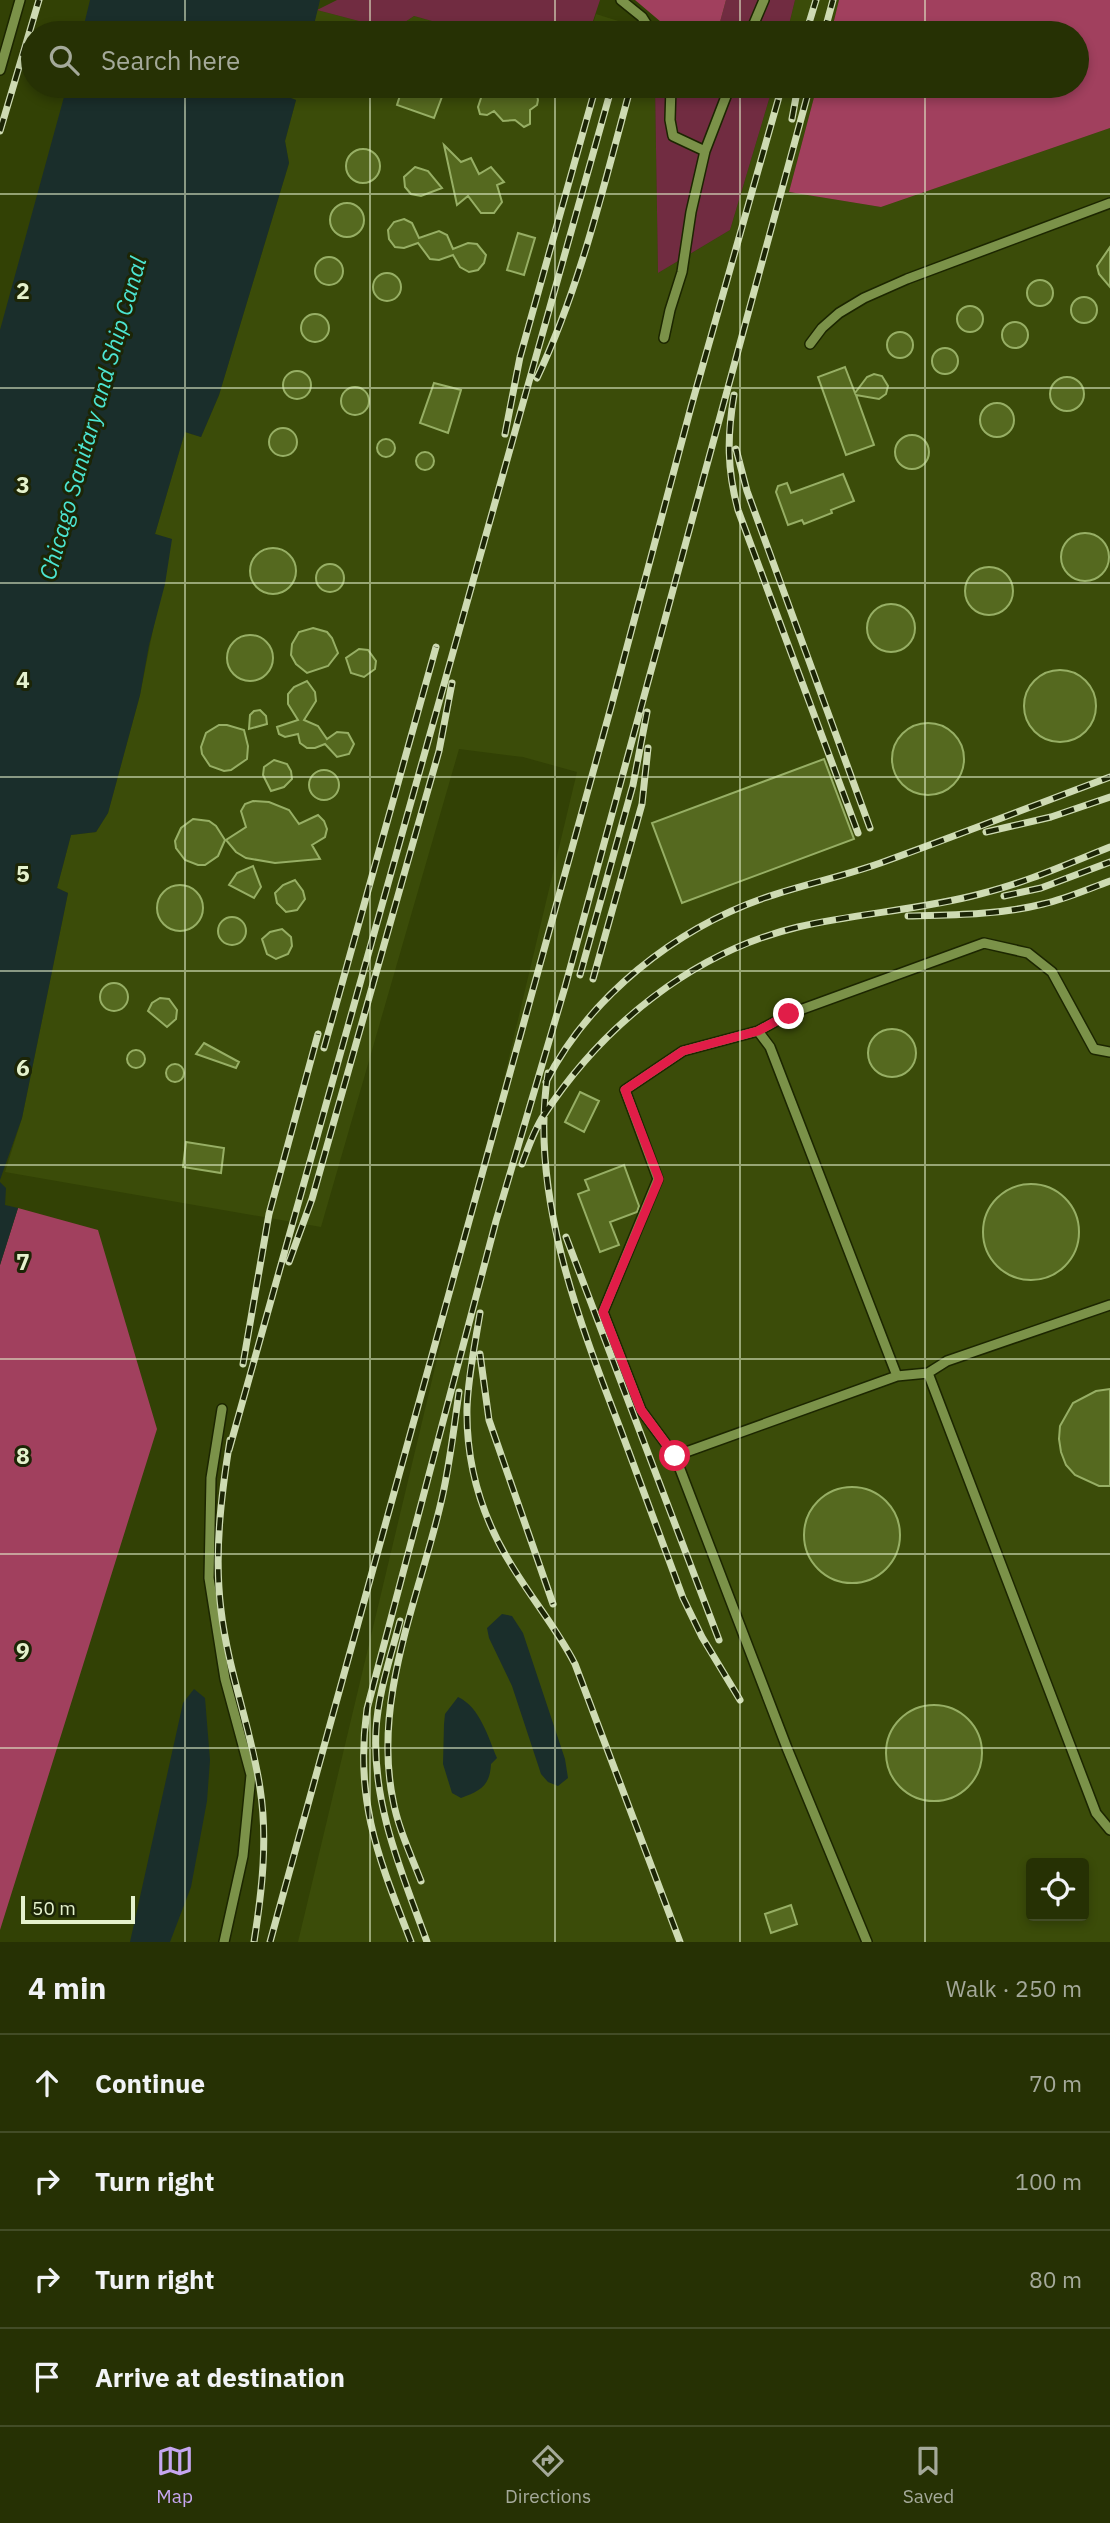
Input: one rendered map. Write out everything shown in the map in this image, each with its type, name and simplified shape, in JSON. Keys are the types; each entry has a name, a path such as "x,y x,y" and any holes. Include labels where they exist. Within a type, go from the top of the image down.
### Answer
{"lane":[{"path":"0,70 20,0"},
{"path":"621,0 644,21"},
{"path":"755,21 764,0"},
{"path":"671,98 673,136 705,151"},
{"path":"664,338 682,272 691,212 705,151 725,98"},
{"path":"810,344 822,328 839,313 864,298 907,279 1110,203"},
{"path":"867,1942 787,1748 675,1456 641,1410 603,1312 659,1179 625,1090 683,1051 758,1031 789,1014 984,943 1028,953 1052,972 1094,1049 1110,1052"},
{"path":"758,1031 770,1046 897,1376"},
{"path":"675,1456 897,1376 928,1373 947,1362 1110,1305"},
{"path":"928,1373 1096,1813 1110,1830"},
{"path":"222,1409 211,1478 209,1578 225,1679 251,1775 243,1856 224,1942"}],"shaded area":[{"path":"337,0 600,0 593,21 432,21 414,16 406,21 359,21 317,10"},
{"path":"635,0 726,0 720,21 660,21"},
{"path":"726,0 795,0 790,21 720,21"},
{"path":"795,0 839,0 834,21 790,21"},
{"path":"839,0 1110,0 1110,128 881,207 789,192 814,98 1089,98 1089,21 834,21"},
{"path":"317,10 359,21 315,21"},
{"path":"596,14 618,21 594,21"},
{"path":"414,16 432,21 406,21"},
{"path":"291,98 655,98 658,273 730,230 769,98 814,98 789,192 881,207 1110,128 1110,1942 298,1942 577,772 523,757 459,749 321,1227 5,1172 22,1118 68,893 57,888 71,835 96,832 108,813 140,695 171,539 155,534 185,432 201,437 219,395 289,163 285,141 296,100"},
{"path":"655,98 769,98 730,230 658,273"},
{"path":"18,1208 98,1230 157,1429 0,1930 0,1265"}],"water":[{"path":"90,0 320,0 315,21 85,21"},
{"name":"Chicago Sanitary and Ship Canal","path":"64,98 296,100 285,141 289,163 219,395 201,437 185,432 155,534 172,539 165,584 149,645 140,695 108,813 96,832 71,835 57,888 68,893 22,1118 0,1180 0,330"},
{"path":"0,1182 6,1188 5,1205 18,1208 0,1265"},
{"path":"502,1614 512,1616 523,1633 565,1759 568,1778 558,1786 548,1782 541,1774 512,1686 489,1638 487,1628"},
{"path":"194,1689 205,1698 210,1760 207,1801 191,1887 170,1942 130,1942 183,1703"},
{"path":"458,1697 478,1715 497,1758 491,1764 489,1778 483,1787 461,1798 452,1793 443,1764 445,1714"}],"building":[{"path":"399,98 442,98 434,118 397,105"},
{"path":"481,98 538,100 537,105 530,110 530,124 524,127 515,120 503,121 494,111 487,115 480,114 478,107"},
{"path":"444,145 461,162 471,158 479,174 491,167 504,182 497,185 502,202 494,213 481,213 468,196 457,205"},
{"path":"363,149 375,154 380,166 375,178 363,183 351,178 346,166 351,154"},
{"path":"415,167 428,171 442,188 421,196 411,194 405,187 404,177"},
{"path":"347,203 359,208 364,220 359,232 347,237 335,232 330,220 335,208"},
{"path":"404,219 412,223 419,238 439,231 447,235 453,249 468,243 477,244 486,255 484,263 478,270 469,272 460,267 453,255 439,260 430,259 418,243 404,248 395,247 389,239 388,230 394,222"},
{"path":"518,233 535,238 524,275 507,270"},
{"path":"1110,247 1110,287 1099,274 1097,266"},
{"path":"329,257 339,261 343,271 339,281 329,285 319,281 315,271 319,261"},
{"path":"387,273 397,277 401,287 397,297 387,301 377,297 373,287 377,277"},
{"path":"1040,280 1049,284 1053,293 1049,302 1040,306 1031,302 1027,293 1031,284"},
{"path":"1084,297 1093,301 1097,310 1093,319 1084,323 1075,319 1071,310 1075,301"},
{"path":"970,306 979,310 983,319 979,328 970,332 961,328 957,319 961,310"},
{"path":"315,314 325,318 329,328 325,338 315,342 305,338 301,328 305,318"},
{"path":"1015,322 1024,326 1028,335 1024,344 1015,348 1006,344 1002,335 1006,326"},
{"path":"900,332 909,336 913,345 909,354 900,358 891,354 887,345 891,336"},
{"path":"945,348 954,352 958,361 954,370 945,374 936,370 932,361 936,352"},
{"path":"845,367 855,393 867,377 874,374 882,376 888,386 886,394 879,399 856,395 874,445 846,455 818,377"},
{"path":"297,371 307,375 311,385 307,395 297,399 287,395 283,385 287,375"},
{"path":"1067,377 1079,382 1084,394 1079,406 1067,411 1055,406 1050,394 1055,382"},
{"path":"434,383 461,390 448,433 420,423"},
{"path":"355,387 365,391 369,401 365,411 355,415 345,411 341,401 345,391"},
{"path":"997,403 1009,408 1014,420 1009,432 997,437 985,432 980,420 985,408"},
{"path":"283,428 293,432 297,442 293,452 283,456 273,452 269,442 273,432"},
{"path":"912,435 924,440 929,452 924,464 912,469 900,464 895,452 900,440"},
{"path":"386,439 392,442 395,448 392,454 386,457 380,454 377,448 380,442"},
{"path":"425,452 431,455 434,461 431,467 425,470 419,467 416,461 419,455"},
{"path":"843,474 854,501 804,524 802,520 788,525 776,492 778,486 787,483 791,493"},
{"path":"1085,533 1102,540 1109,557 1102,574 1085,581 1068,574 1061,557 1068,540"},
{"path":"273,548 289,555 296,571 289,587 273,594 257,587 250,571 257,555"},
{"path":"330,564 340,568 344,578 340,588 330,592 320,588 316,578 320,568"},
{"path":"989,567 1006,574 1013,591 1006,608 989,615 972,608 965,591 972,574"},
{"path":"891,604 908,611 915,628 908,645 891,652 874,645 867,628 874,611"},
{"path":"313,628 327,632 338,653 328,666 307,673 296,664 291,655 292,644 299,632"},
{"path":"250,635 266,642 273,658 266,674 250,681 234,674 227,658 234,642"},
{"path":"359,649 368,650 376,661 375,669 364,677 351,673 346,658"},
{"path":"1060,670 1074,673 1086,680 1093,692 1096,706 1093,720 1086,732 1074,739 1060,742 1046,739 1034,732 1027,720 1024,706 1027,692 1034,680 1046,673"},
{"path":"307,681 315,692 316,701 304,720 318,726 327,739 337,732 348,733 354,744 349,754 337,757 325,744 307,748 300,743 298,734 285,737 279,734 277,727 298,720 288,704 288,694 294,687"},
{"path":"260,710 266,716 267,724 249,729 250,715"},
{"path":"928,723 942,726 954,733 961,745 964,759 961,773 954,785 942,792 928,795 914,792 902,785 895,773 892,759 895,745 902,733 914,726"},
{"path":"219,725 244,730 248,746 247,759 231,770 224,771 210,766 202,754 201,747 206,733"},
{"path":"824,759 854,839 682,903 652,823"},
{"path":"274,760 287,764 292,779 284,787 271,791 263,775 264,767"},
{"path":"324,770 334,775 339,785 334,795 324,800 314,795 309,785 314,775"},
{"path":"253,801 269,802 289,810 299,824 318,815 327,829 325,837 312,845 320,859 275,863 246,858 236,852 226,840 246,827 241,811 245,804"},
{"path":"193,819 209,821 216,826 225,840 218,856 205,865 185,860 176,848 175,841 181,828"},
{"path":"253,866 261,887 254,898 229,885 237,873"},
{"path":"295,880 305,899 297,910 286,912 277,903 275,893 283,885"},
{"path":"180,885 196,892 203,908 196,924 180,931 164,924 157,908 164,892"},
{"path":"232,917 242,921 246,931 242,941 232,945 222,941 218,931 222,921"},
{"path":"282,929 291,937 292,946 288,954 276,959 267,954 262,939 270,932"},
{"path":"114,983 124,987 128,997 124,1007 114,1011 104,1007 100,997 104,987"},
{"path":"160,998 169,999 177,1010 176,1019 167,1027 148,1011 152,1003"},
{"path":"892,1029 909,1036 916,1053 909,1070 892,1077 875,1070 868,1053 875,1036"},
{"path":"204,1043 239,1062 236,1068 196,1054"},
{"path":"136,1050 142,1053 145,1059 142,1065 136,1068 130,1065 127,1059 130,1053"},
{"path":"175,1064 181,1067 184,1073 181,1079 175,1082 169,1079 166,1073 169,1067"},
{"path":"580,1092 599,1101 584,1132 565,1122"},
{"path":"186,1142 224,1148 221,1173 183,1167"},
{"path":"624,1165 639,1206 637,1212 610,1222 619,1245 600,1252 578,1194 589,1190 585,1180"},
{"path":"1031,1184 1050,1187 1065,1198 1076,1213 1079,1232 1076,1251 1065,1266 1050,1277 1031,1280 1012,1277 997,1266 986,1251 983,1232 986,1213 997,1198 1012,1187"},
{"path":"1110,1389 1110,1486 1099,1486 1075,1475 1066,1465 1059,1439 1060,1426 1073,1403 1096,1391"},
{"path":"852,1487 871,1490 886,1501 897,1516 900,1535 897,1554 886,1569 871,1580 852,1583 833,1580 818,1569 807,1554 804,1535 807,1516 818,1501 833,1490"},
{"path":"934,1705 953,1708 968,1719 979,1734 982,1753 979,1772 968,1787 953,1798 934,1801 915,1798 900,1787 889,1772 886,1753 889,1734 900,1719 915,1708"},
{"path":"791,1905 797,1924 771,1933 765,1914"}],"railway":[{"path":"33,21 39,0"},
{"path":"810,21 816,0"},
{"path":"827,21 833,0"},
{"path":"0,131 21,60"},
{"path":"505,434 520,357 593,98"},
{"path":"229,1450 609,98"},
{"path":"537,378 553,343 579,271 628,98"},
{"path":"270,1942 611,707 691,407 779,98"},
{"path":"792,119 796,98"},
{"path":"411,1942 372,1829 364,1773 367,1709 496,1221 565,987 807,98"},
{"path":"734,395 729,453 738,510 858,833"},
{"path":"736,449 747,491 870,828"},
{"path":"324,1048 436,647"},
{"path":"289,1262 312,1199 439,751 452,683"},
{"path":"580,975 633,785 647,712"},
{"path":"593,979 642,804 648,748"},
{"path":"546,1082 564,1051 610,995 667,947 698,928 764,898 871,866 1110,777"},
{"path":"986,832 1051,817 1110,797"},
{"path":"522,1164 544,1115 567,1082 593,1052 653,997 722,954 798,927 935,904 997,890 1110,847"},
{"path":"1004,896 1041,888 1110,862"},
{"path":"908,916 976,914 1026,908 1110,881"},
{"path":"243,1364 269,1214 318,1034"},
{"path":"548,1073 544,1118 545,1163 551,1208 574,1299 683,1598 702,1637 740,1700"},
{"path":"566,1237 719,1640"},
{"path":"480,1313 470,1372 467,1429 473,1470 484,1510 501,1548 575,1664 680,1942"},
{"path":"480,1354 489,1420 553,1604"},
{"path":"421,1881 395,1810 388,1762 389,1724 393,1685 401,1648 445,1485 459,1392"},
{"path":"230,1440 220,1525 219,1589 224,1633 256,1766 264,1826 263,1865 254,1942"},
{"path":"400,1621 379,1702 376,1758 391,1838 427,1942"}],"route":[{"path":"675,1456 641,1410 603,1312 659,1179 625,1090 683,1051 758,1031 789,1014"}]}
